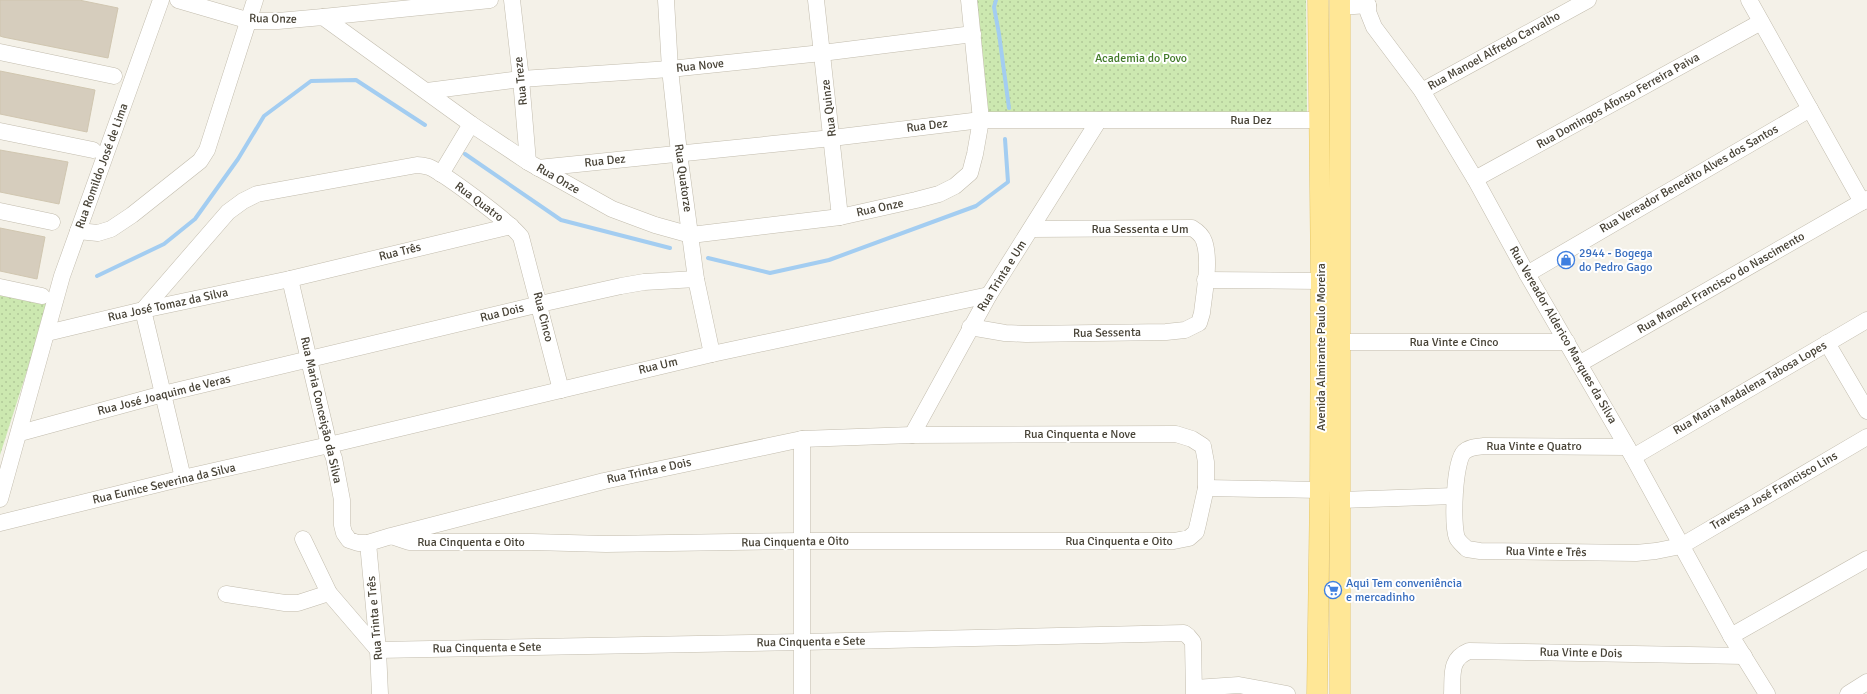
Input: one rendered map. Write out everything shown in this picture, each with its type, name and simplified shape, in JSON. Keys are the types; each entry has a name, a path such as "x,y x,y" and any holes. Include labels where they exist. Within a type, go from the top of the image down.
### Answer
{"main road":[{"name":"Avenida Almirante Paulo Moreira","path":"1317,694 1321,281 1318,120 1318,0"},
{"name":"Avenida Almirante Paulo Moreira","path":"1340,3 1340,694"}],"street":[{"name":"Rua Romildo José de Lima","path":"47,333 62,276 161,0"},
{"name":"Rua Onze","path":"178,0 250,21 286,21 323,17 471,124 533,165 612,209 655,225 691,235 840,217 939,194 955,186 970,173 976,154 981,120"},
{"path":"78,231 98,233 111,228 132,214 200,161 207,150 250,21 255,0"},
{"path":"323,17 490,0"},
{"name":"Rua Treze","path":"512,0 533,165"},
{"name":"Rua Quatorze","path":"666,0 670,69 679,154 696,279 712,354"},
{"name":"Rua Quinze","path":"816,0 840,217"},
{"path":"969,0 981,120"},
{"name":"Rua Manoel Alfredo Carvalho","path":"1422,91 1588,0"},
{"name":"Rua Manoel Francisco do Nascimento","path":"1579,364 1865,201 1810,109 1749,0"},
{"name":"Rua Vereador Alderico Marques da Silva","path":"1340,3 1370,3 1368,12 1374,27 1422,91 1476,179 1527,274 1630,452 1731,636 1767,694"},
{"name":"Rua Domingos Afonso Ferreira Paiva","path":"1476,179 1761,22"},
{"name":"Rua Nove","path":"427,91 521,79 670,69 822,53 973,34"},
{"path":"0,52 114,76"},
{"name":"Rua Vereador Benedito Alves dos Santos","path":"1527,274 1810,109"},
{"name":"Rua Dez","path":"533,165 679,154 832,138 981,120 1318,120"},
{"name":"Rua Trinta e Um","path":"912,435 970,327 1099,120"},
{"path":"183,478 142,310 228,212 242,201 257,194 388,169 417,165 435,170 471,124"},
{"path":"0,131 93,150"},
{"name":"Rua Quatro","path":"435,170 511,226 517,231 524,244"},
{"path":"0,211 52,222"},
{"name":"Rua Três","path":"290,279 511,226"},
{"name":"Rua Sessenta e Um","path":"1031,229 1192,228 1198,232 1204,240 1207,251 1205,280"},
{"name":"Rua Cinco","path":"524,244 561,390"},
{"name":"Rua José Tomaz da Silva","path":"47,333 142,310 290,279"},
{"name":"Rua Maria Conceição da Silva","path":"290,279 329,445 334,458 342,500 342,525 344,533 349,540 358,543 368,542"},
{"name":"Rua Dois","path":"310,360 540,304 621,286 644,282 696,279"},
{"path":"1205,280 1321,281"},
{"name":"Rua Sessenta","path":"970,327 1005,333 1026,334 1185,330 1199,323 1202,313 1205,280"},
{"path":"0,287 42,296"},
{"name":"Rua Um","path":"329,445 712,354 989,295"},
{"name":"Rua Maria Madalena Tabosa Lopes","path":"1630,452 1867,320"},
{"path":"0,499 20,433 47,333"},
{"name":"Rua Vinte e Cinco","path":"1340,342 1567,342"},
{"path":"1827,343 1867,411"},
{"name":"Rua José Joaquim de Veras","path":"20,433 163,394 310,360"},
{"name":"Rua Cinquenta e Nove","path":"912,435 1176,434 1192,439 1203,446 1206,462 1206,488"},
{"name":"Rua Trinta e Dois","path":"391,536 604,481 802,439 912,435"},
{"name":"Travessa José Francisco Lins","path":"1681,546 1867,437"},
{"path":"802,439 802,694"},
{"name":"Rua Eunice Severina da Silva","path":"0,524 183,478 329,445"},
{"name":"Rua Vinte e Quatro","path":"1454,496 1458,464 1463,453 1473,447 1484,446 1630,452"},
{"path":"1206,488 1320,490"},
{"name":"Rua Cinquenta e Oito","path":"391,536 409,542 532,542 606,544 801,541 1174,541 1189,538 1196,532 1206,488"},
{"path":"1341,500 1454,496"},
{"name":"Rua Vinte e Três","path":"1454,496 1457,537 1467,550 1636,553 1681,546"},
{"path":"368,542 391,536"},
{"path":"303,539 329,593 378,650"},
{"name":"Rua Trinta e Três","path":"368,542 378,650 380,694"},
{"path":"1731,636 1867,559"},
{"path":"226,594 285,603 298,603 329,593"},
{"name":"Rua Cinquenta e Sete","path":"378,650 1184,633 1192,642 1195,691"},
{"name":"Rua Vinte e Dois","path":"1452,694 1454,663 1460,655 1470,651 1744,656"},
{"path":"1848,694 1867,682"},
{"path":"1195,691 1239,685 1287,694"}],"green space":[{"name":"Academia do Povo","path":"975,0 1306,0 1307,115 986,117"},
{"path":"0,292 49,302 0,455"}],"building":[{"path":"0,0 79,0 118,8 108,58 0,36"},
{"path":"0,71 95,90 87,132 0,114"},
{"path":"0,150 68,162 59,204 0,192"},
{"path":"0,228 45,237 37,279 0,271"}],"waterway":[{"path":"996,0 994,7 1009,108"},
{"path":"97,276 164,244 195,219 238,159 264,116 311,81 356,80 425,125"},
{"path":"708,258 770,273 829,260 976,206 1008,182 1005,139"},
{"path":"465,154 561,220 670,248"}],"place":[{"name":"2944 - Bogega do Pedro Gago","path":"1566,260"},
{"name":"Aqui Tem conveniência e mercadinho","path":"1333,590"}]}
